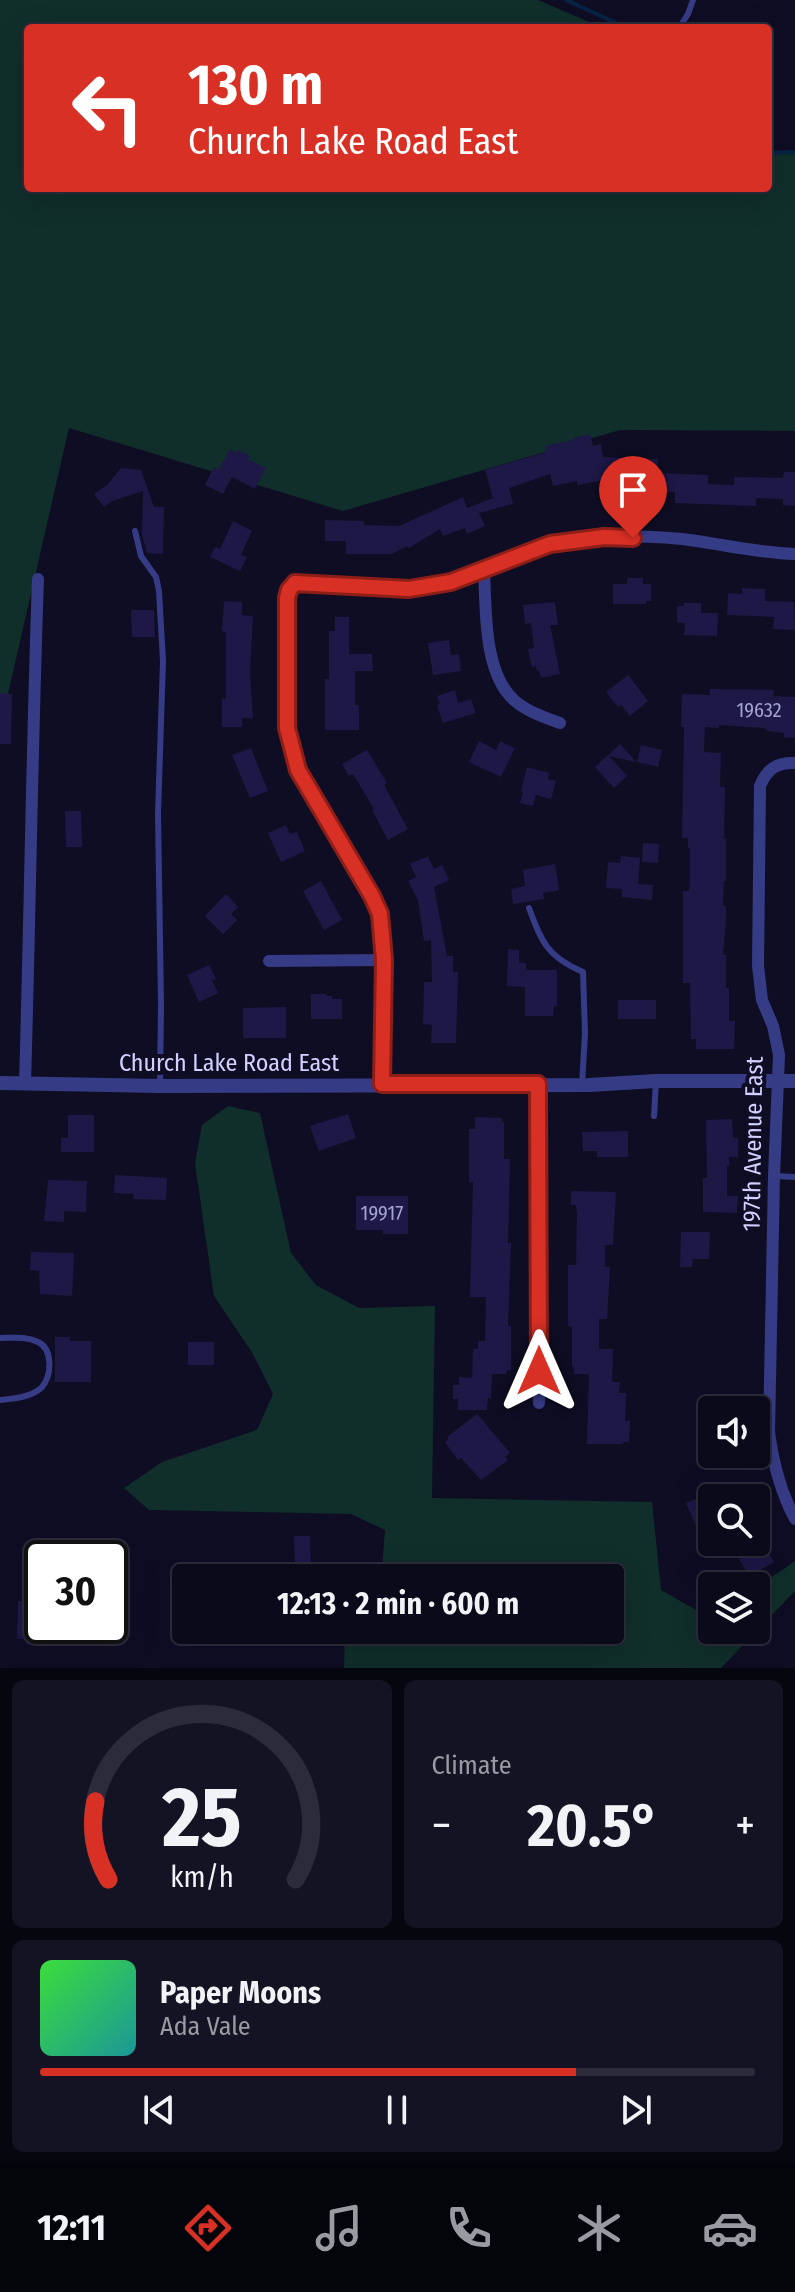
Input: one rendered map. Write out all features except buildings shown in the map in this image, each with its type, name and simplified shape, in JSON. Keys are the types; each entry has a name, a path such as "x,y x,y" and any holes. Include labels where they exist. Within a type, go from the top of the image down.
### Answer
{"street":[{"path":"382,1084 382,924 372,896 298,770 290,749 285,610 289,590 295,583 409,589 451,582 550,544 604,537 684,540 752,551 795,554"},
{"path":"484,569 489,638 496,674 502,687 527,710 560,723"},
{"path":"25,1083 38,579"},
{"name":"197th Avenue East","path":"795,763 784,762 769,770 760,786 758,966 762,1000 773,1026 779,1055 769,1432 773,1464 795,1519"},
{"path":"269,961 384,960"},
{"name":"Church Lake Road East","path":"0,1083 160,1086 582,1085 656,1081 795,1081"},
{"path":"538,1084 539,1403"}],"lane":[{"path":"682,24 693,0"},
{"path":"135,531 141,556 156,577 163,661 158,814 160,1086"},
{"path":"529,908 545,946 564,964 583,972 585,1033 582,1085"},
{"path":"654,1116 656,1081"},
{"path":"774,1176 795,1177"},
{"path":"0,1338 27,1338 42,1343 48,1354 49,1373 42,1388 27,1396 0,1400"}],"green space":[{"path":"0,0 538,0 594,24 24,24 24,192 772,192 772,153 795,153 795,431 620,430 343,511 69,428 0,729"},
{"path":"228,1106 260,1113 291,1253 316,1285 359,1308 435,1306 432,1498 652,1502 661,1590 698,1611 698,1644 744,1644 721,1668 344,1668 345,1644 624,1644 624,1564 382,1564 385,1530 351,1514 149,1510 124,1488 162,1462 257,1430 273,1394 253,1354 214,1296 195,1163 202,1125"},
{"path":"795,1561 795,1591 770,1617 770,1578"}],"waterway":[{"path":"566,0 618,24"},
{"path":"772,153 795,152"}],"route":[{"path":"539,1371 538,1084 382,1084 384,960 380,914 298,770 290,749 285,610 289,590 295,583 424,588 451,582 550,544 604,537 633,538"}]}
